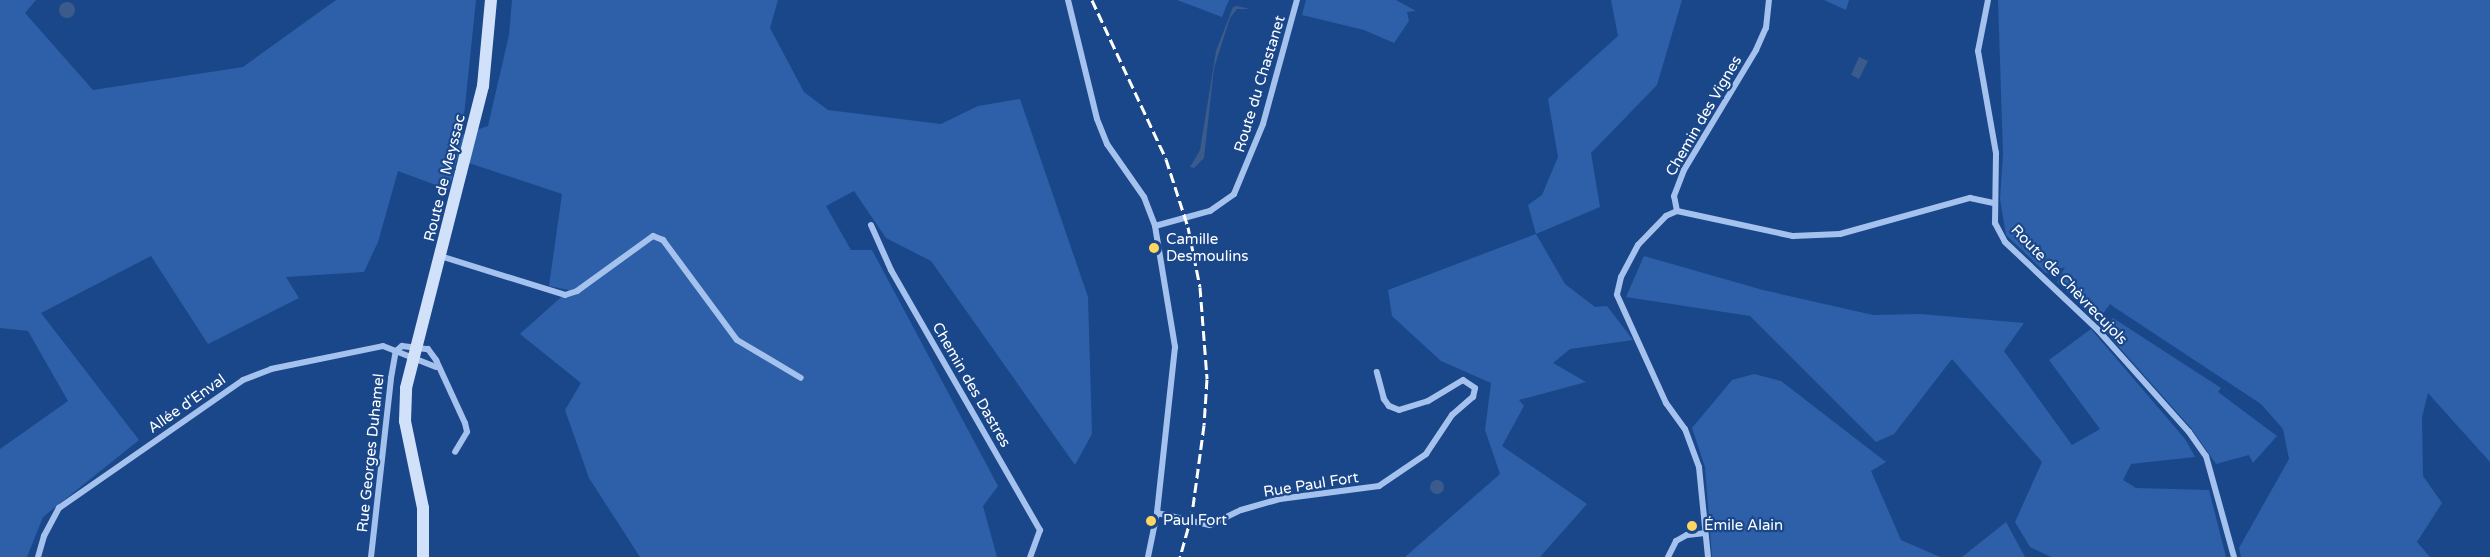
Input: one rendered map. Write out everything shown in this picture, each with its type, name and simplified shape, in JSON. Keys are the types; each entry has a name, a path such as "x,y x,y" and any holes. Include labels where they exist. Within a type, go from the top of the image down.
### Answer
{"main road":[{"name":"Route de Meyssac","path":"423,557 423,508 405,420 412,360 483,86 491,0"}],"street":[{"path":"1068,0 1097,119 1107,144 1144,197 1155,226 1175,364 1157,513 1148,557"},
{"name":"Route du Chastanet","path":"1155,226 1210,211 1234,194 1263,124 1297,0"},
{"name":"Chemin des Vignes","path":"1677,211 1674,196 1684,170 1756,50 1766,28 1769,0"},
{"name":"Route de Chèvrecujols","path":"1988,0 1978,51 1996,153 1993,203 1995,223 2005,242 2097,329 2189,432 2206,456 2234,557"},
{"path":"1708,557 1703,485 1695,457 1617,295 1621,277 1638,245 1666,216 1677,211 1793,236 1840,234 1970,198 1993,203"},
{"name":"Chemin des Dastres","path":"871,225 891,270 1040,530 1030,557"},
{"path":"440,256 565,295 577,291 652,236 663,240 737,340 801,378"},
{"name":"Allée d'Enval","path":"38,557 44,536 59,508 243,380 271,369 382,346 396,351"},
{"path":"436,367 424,360 412,360 396,351 402,346 428,349 465,423 467,432 455,452"},
{"name":"Rue Georges Duhamel","path":"371,557 396,351"},
{"name":"Rue Paul Fort","path":"1157,513 1210,525 1241,510 1280,499 1379,486 1426,454 1452,415 1473,397 1475,388 1462,380 1428,401 1400,410 1389,406 1384,399 1377,372"},
{"path":"1668,557 1676,541 1687,535 1705,533"}],"shaded area":[{"path":"0,0 36,0 25,13 93,90 243,67 336,0 476,0 462,135 488,126 509,35 512,0 778,0 770,28 804,92 828,110 941,124 978,106 1020,99 1088,297 1092,434 1075,465 931,261 886,238 854,191 826,206 851,250 872,250 998,486 983,506 997,557 640,557 589,478 565,410 581,383 520,334 569,290 549,286 562,194 457,159 449,190 398,171 378,242 364,272 286,277 299,298 208,344 151,256 41,313 139,440 43,517 27,557 0,557 0,449 68,401 28,331 0,328"},
{"path":"1177,0 1229,0 1222,17"},
{"path":"1306,0 1396,0 1416,11 1407,12 1409,21 1394,43 1364,30 1302,15"},
{"path":"1611,0 1682,0 1657,85 1591,153 1600,207 1536,234 1528,205 1542,195 1558,157 1548,99 1618,36"},
{"path":"1824,0 1849,0 1846,10"},
{"path":"1998,0 2490,0 2490,462 2428,393 2422,417 2423,476 2442,503 2417,542 2430,557 2241,557 2239,548 2289,459 2283,429 2261,404 2110,304 2098,320 2057,282 2065,267 2046,273 2006,235 2000,199 2003,154"},
{"path":"67,2 75,10 67,18 59,10"},
{"path":"1233,7 1250,9 1237,9 1230,18 1214,68 1204,158 1194,168 1190,167 1200,150 1216,51"},
{"path":"1859,57 1868,61 1859,79 1851,75"},
{"path":"1536,234 1565,284 1595,307 1607,306 1633,340 1570,349 1553,363 1586,382 1519,400 1524,406 1502,446 1587,504 1540,557 1405,557 1500,474 1485,430 1491,383 1441,361 1392,316 1388,290"},
{"path":"1644,256 1763,290 1873,315 1920,314 2024,323 2004,351 2072,445 2100,429 2049,360 2091,329 2185,439 2195,457 2131,464 2123,480 2136,488 2209,490 2226,557 2051,557 2030,547 2015,522 2042,462 1952,359 1894,434 1876,442 1750,316 1626,297"},
{"path":"2113,318 2221,388 2218,392 2277,436 2253,463 2249,455 2216,464 2191,428 2103,329"},
{"path":"1754,374 1781,381 1886,462 1871,471 1901,540 1940,557 1712,557 1705,467 1692,428 1732,380"},
{"path":"1437,480 1442,482 1444,487 1442,492 1437,494 1432,492 1430,487 1432,482"},
{"path":"2006,522 2025,557 1962,557"}],"railway":[{"path":"1092,0 1166,159 1188,227 1200,287 1207,379 1204,425 1192,514 1180,557"}],"place":[{"name":"Camille Desmoulins","path":"1154,248"},
{"name":"Paul Fort","path":"1151,521"},
{"name":"Émile Alain","path":"1692,526"}]}
